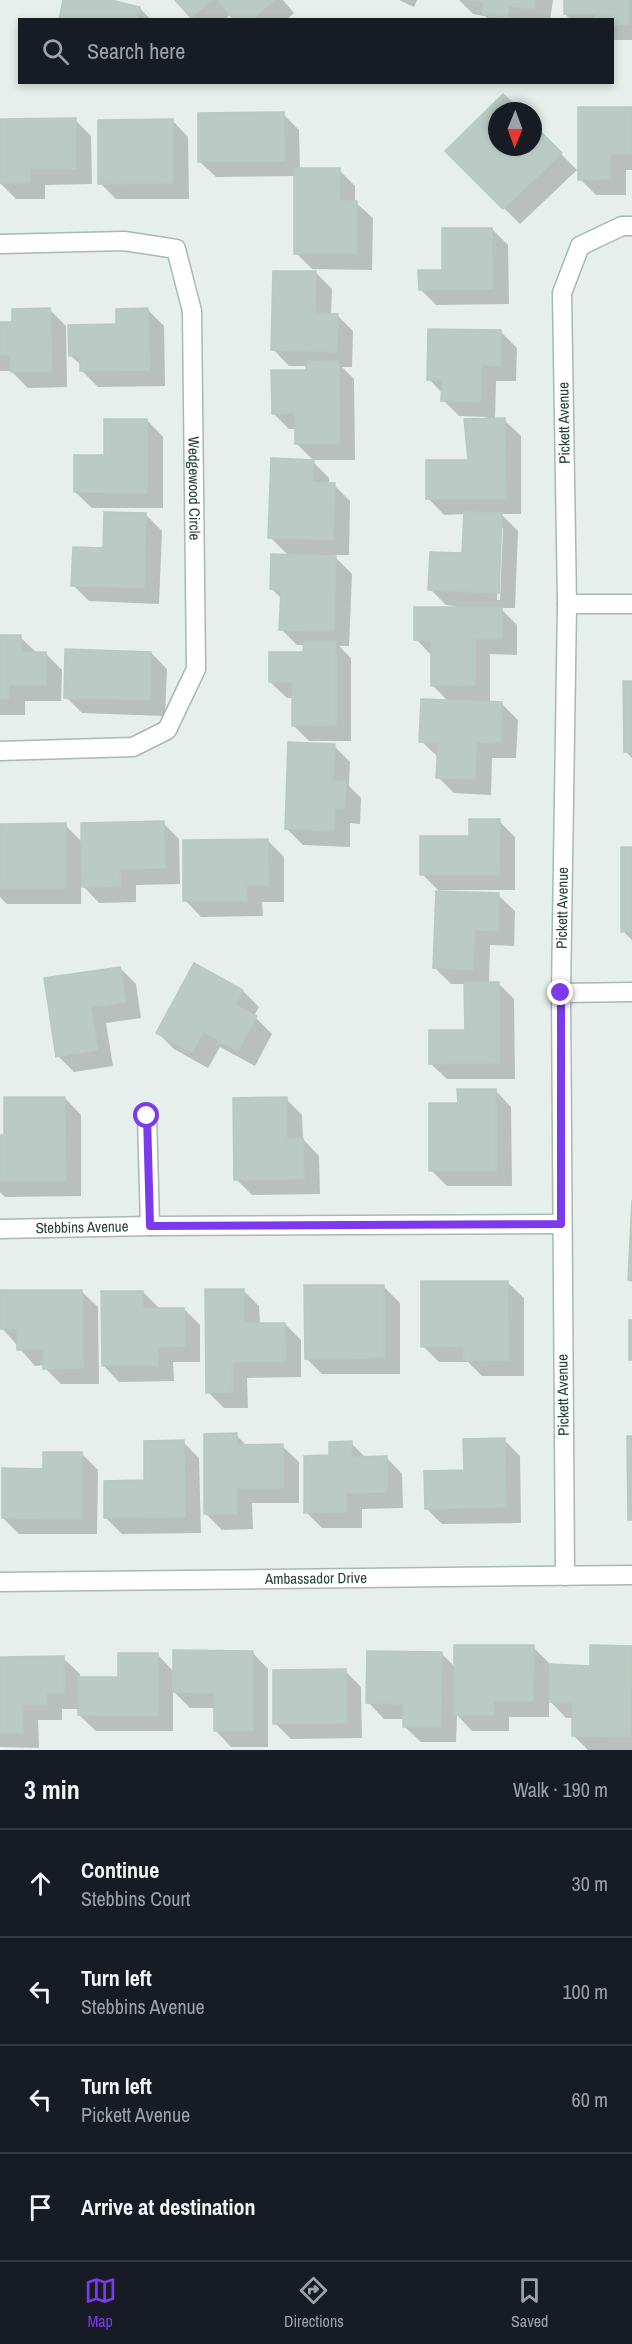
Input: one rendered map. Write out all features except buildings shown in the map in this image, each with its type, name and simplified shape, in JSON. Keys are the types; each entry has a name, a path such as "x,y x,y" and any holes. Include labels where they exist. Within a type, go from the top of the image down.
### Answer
{"street":[{"name":"Pickett Avenue","path":"565,1576 561,993 567,604 562,294 580,246 622,226 632,226"},
{"name":"Wedgewood Circle","path":"0,244 124,241 176,249 192,311 196,669 168,730 133,747 0,751"},
{"path":"567,604 632,604"},
{"path":"561,993 632,992"},
{"path":"147,1116 150,1226"},
{"name":"Stebbins Avenue","path":"0,1229 561,1224"},
{"name":"Ambassador Drive","path":"0,1582 632,1575"}],"route":[{"path":"147,1116 150,1226 561,1224 561,993"}]}
